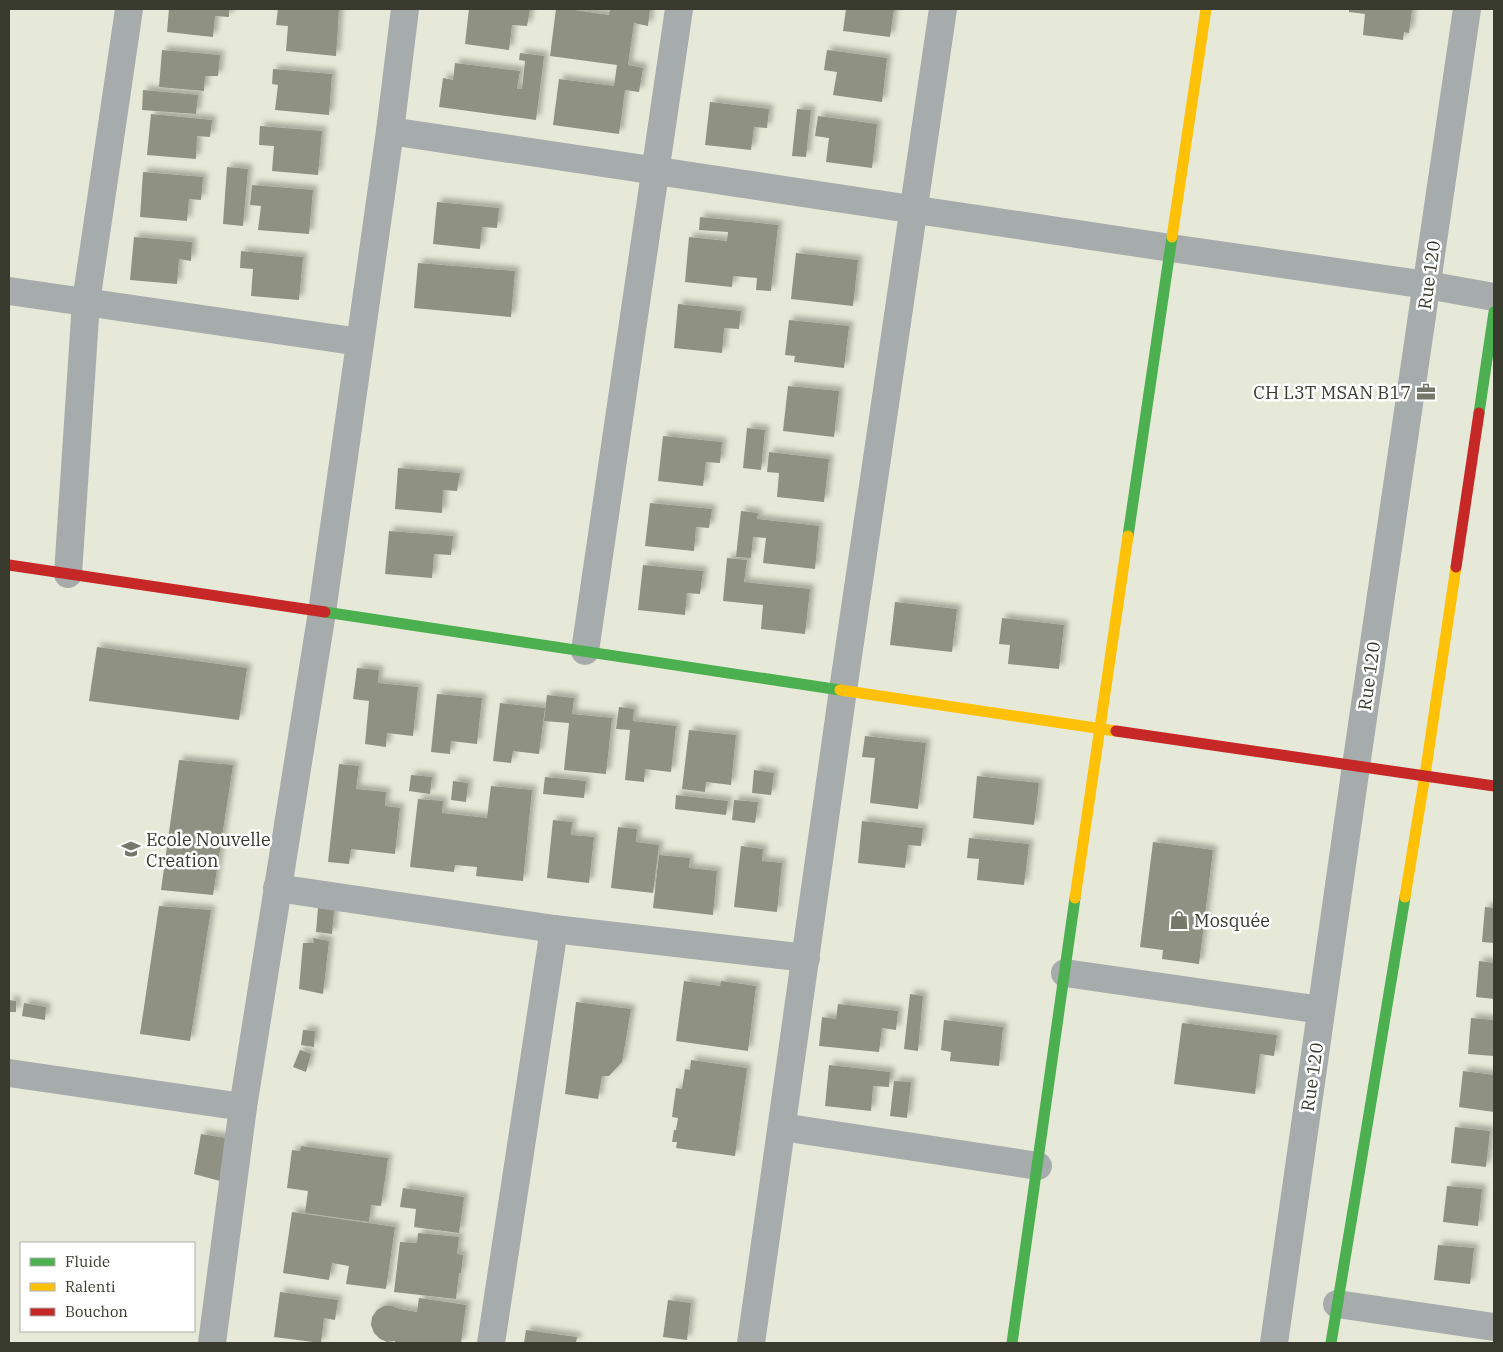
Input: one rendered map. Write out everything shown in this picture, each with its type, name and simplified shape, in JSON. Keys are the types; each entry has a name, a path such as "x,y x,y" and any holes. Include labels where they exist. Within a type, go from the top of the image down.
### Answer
{"street":[{"path":"68,574 86,302 129,9"},
{"path":"212,1343 244,1107 322,612 390,131 405,9"},
{"path":"585,651 679,9"},
{"path":"751,1343 944,9"},
{"path":"1012,1343 1206,9"},
{"name":"Rue 120","path":"1274,1343 1467,9"},
{"path":"390,131 1171,248 1427,284 1494,297"},
{"path":"9,291 360,342"},
{"path":"1331,1343 1425,775 1494,312"},
{"path":"9,565 1100,729 1494,786"},
{"path":"277,888 554,929 806,958"},
{"path":"491,1343 554,929"},
{"path":"1065,973 1321,1010"},
{"path":"9,1073 244,1107"},
{"path":"782,1127 1038,1166"},
{"path":"1337,1304 1494,1327"}],"building":[{"path":"169,9 229,9 229,17 215,16 213,37 167,32"},
{"path":"278,9 339,10 336,56 286,51 288,26 276,25"},
{"path":"469,9 530,9 527,26 512,25 509,50 465,44"},
{"path":"556,9 574,9 609,15 610,9 650,9 648,26 634,23 628,65 643,68 639,92 625,90 619,134 553,125 559,79 614,86 617,65 550,56"},
{"path":"846,9 894,9 890,37 843,31"},
{"path":"1349,9 1412,9 1409,33 1404,32 1403,40 1363,35 1365,14 1349,12"},
{"path":"162,50 220,55 218,76 205,76 204,91 159,87"},
{"path":"827,50 887,58 882,102 833,95 837,72 824,70"},
{"path":"520,53 544,56 536,120 439,107 443,78 453,80 455,63 520,71 517,89 522,89 525,61 519,60"},
{"path":"273,69 332,74 329,115 275,110 278,85 272,84"},
{"path":"143,90 198,95 196,114 142,110"},
{"path":"710,102 769,109 767,128 754,127 751,150 705,145"},
{"path":"797,109 811,110 806,157 792,156"},
{"path":"151,114 212,120 210,137 197,136 196,159 147,155"},
{"path":"818,116 877,124 872,168 826,162 829,138 815,136"},
{"path":"260,126 322,131 318,175 272,171 274,146 259,145"},
{"path":"227,167 248,169 243,226 223,224"},
{"path":"143,172 203,177 201,200 189,199 187,221 140,217"},
{"path":"252,185 313,190 309,234 258,230 261,206 250,205"},
{"path":"437,202 499,208 497,228 482,227 480,249 433,244"},
{"path":"700,217 778,225 771,291 756,290 757,278 733,276 732,287 685,282 689,237 727,241 728,232 699,230"},
{"path":"134,237 192,242 191,261 179,259 177,284 130,280"},
{"path":"241,251 303,257 299,300 251,296 253,269 240,268"},
{"path":"796,253 858,260 853,306 791,299"},
{"path":"418,263 515,271 511,317 414,308"},
{"path":"678,304 741,311 739,329 724,328 722,353 674,348"},
{"path":"789,320 849,326 844,368 794,362 795,356 785,355"},
{"path":"788,386 839,391 834,437 783,431"},
{"path":"747,428 765,430 761,470 743,468"},
{"path":"663,436 722,442 720,463 706,462 703,486 658,481"},
{"path":"769,452 829,459 824,502 777,497 779,473 767,472"},
{"path":"398,468 460,473 457,491 443,490 442,513 395,509"},
{"path":"650,503 712,509 709,528 696,527 694,551 645,546"},
{"path":"741,511 758,513 757,519 819,526 815,569 763,563 766,538 753,537 751,558 736,557"},
{"path":"389,531 453,536 451,555 434,554 432,578 385,574"},
{"path":"727,558 747,560 744,582 810,589 805,634 761,629 763,605 723,601"},
{"path":"643,565 703,571 700,594 687,593 685,615 638,610"},
{"path":"895,602 957,609 952,652 890,645"},
{"path":"1002,618 1064,625 1059,669 1008,664 1010,645 999,644"},
{"path":"97,647 247,668 239,720 89,701"},
{"path":"357,668 379,670 378,683 418,687 413,736 387,733 386,747 365,744 369,701 353,699"},
{"path":"437,694 482,698 477,744 451,741 450,754 431,752"},
{"path":"547,695 574,698 572,714 612,718 606,774 564,770 569,723 544,721"},
{"path":"500,703 545,708 539,754 513,751 511,763 493,761"},
{"path":"619,707 634,709 633,721 676,726 671,772 645,769 644,782 625,780 630,730 616,729"},
{"path":"689,730 736,735 731,785 706,782 705,792 682,789"},
{"path":"865,736 926,743 918,809 870,803 875,758 862,757"},
{"path":"179,760 233,765 213,895 161,890"},
{"path":"339,764 359,766 356,789 386,792 385,806 400,808 395,854 351,849 349,864 328,862"},
{"path":"754,770 774,773 771,795 752,793"},
{"path":"411,775 432,777 430,794 409,791"},
{"path":"977,776 1039,783 1034,825 973,818"},
{"path":"545,777 586,781 584,798 543,794"},
{"path":"453,781 468,783 466,802 451,800"},
{"path":"491,786 532,790 523,881 476,876 477,867 455,865 454,872 410,867 418,799 443,801 442,813 487,818"},
{"path":"676,795 728,801 726,815 675,809"},
{"path":"734,800 758,802 755,823 732,820"},
{"path":"553,820 572,822 571,835 594,837 589,883 547,878"},
{"path":"862,821 923,828 921,846 908,845 905,868 858,863"},
{"path":"618,827 637,829 636,842 659,845 653,893 611,888"},
{"path":"969,838 1029,844 1024,885 977,880 979,859 967,858"},
{"path":"1153,842 1213,850 1199,964 1162,959 1163,950 1140,947"},
{"path":"741,846 763,849 762,861 782,863 777,912 734,907"},
{"path":"659,855 690,858 689,868 717,871 713,915 653,908"},
{"path":"159,906 211,910 190,1041 140,1034"},
{"path":"1485,907 1494,908 1494,943 1482,942"},
{"path":"318,908 334,910 332,934 316,932"},
{"path":"313,938 329,941 323,994 299,989 303,943 314,943"},
{"path":"1479,961 1494,963 1494,999 1476,997"},
{"path":"684,981 720,986 721,981 756,986 748,1051 676,1041"},
{"path":"910,994 923,996 918,1051 904,1049"},
{"path":"9,1000 16,1001 16,1012 9,1012"},
{"path":"576,1002 631,1009 622,1062 609,1076 602,1076 598,1099 565,1094"},
{"path":"24,1003 46,1007 45,1020 22,1016"},
{"path":"838,1004 898,1011 896,1030 882,1028 879,1052 819,1046 822,1017 836,1019"},
{"path":"1471,1018 1494,1020 1494,1056 1468,1054"},
{"path":"944,1020 1003,1027 999,1066 950,1061 951,1052 941,1050"},
{"path":"1182,1023 1277,1035 1274,1056 1260,1054 1255,1094 1174,1084"},
{"path":"303,1030 315,1031 314,1047 301,1045"},
{"path":"300,1050 311,1054 306,1072 293,1067"},
{"path":"691,1060 747,1068 735,1156 676,1148 677,1142 672,1142 678,1118 672,1117 676,1088 682,1089 685,1069 690,1070"},
{"path":"829,1065 890,1072 889,1087 873,1086 871,1111 825,1106"},
{"path":"1463,1071 1494,1075 1494,1112 1459,1107"},
{"path":"894,1081 911,1082 907,1118 890,1116"},
{"path":"1455,1127 1490,1131 1486,1167 1451,1163"},
{"path":"201,1134 226,1138 220,1181 194,1174"},
{"path":"301,1146 388,1158 381,1206 371,1205 369,1222 305,1213 308,1191 287,1188 292,1150 300,1151"},
{"path":"1447,1186 1482,1189 1478,1226 1443,1222"},
{"path":"403,1188 464,1197 459,1233 414,1227 416,1209 400,1207"},
{"path":"292,1212 395,1227 386,1289 346,1284 349,1266 332,1263 329,1280 283,1273"},
{"path":"418,1233 459,1237 457,1254 463,1255 456,1299 394,1292 400,1242 417,1243"},
{"path":"1438,1245 1474,1248 1470,1284 1434,1280"},
{"path":"280,1292 338,1300 335,1320 324,1318 321,1343 274,1337"},
{"path":"419,1298 466,1305 461,1343 395,1343 395,1341 387,1342 380,1339 374,1333 371,1325 372,1317 377,1310 384,1306 392,1306 417,1312"},
{"path":"668,1300 691,1303 687,1340 663,1337"},
{"path":"526,1330 577,1337 576,1343 524,1343"}],"traffic: fast":[{"path":"1128,536 1172,237"},
{"path":"1479,413 1494,312"},
{"path":"325,612 840,690"},
{"path":"1331,1343 1405,897"},
{"path":"1012,1343 1075,898"}],"traffic: slow":[{"path":"1172,237 1206,9"},
{"path":"1075,898 1128,536"},
{"path":"1405,897 1456,567"},
{"path":"840,690 1116,731"}],"traffic: jam":[{"path":"1456,567 1479,413"},
{"path":"9,565 325,612"},
{"path":"1116,731 1494,786"}],"place":[{"name":"CH L3T MSAN B17","path":"1426,392"},
{"name":"Ecole Nouvelle Creation","path":"131,849"},
{"name":"Mosquée","path":"1179,920"}]}
